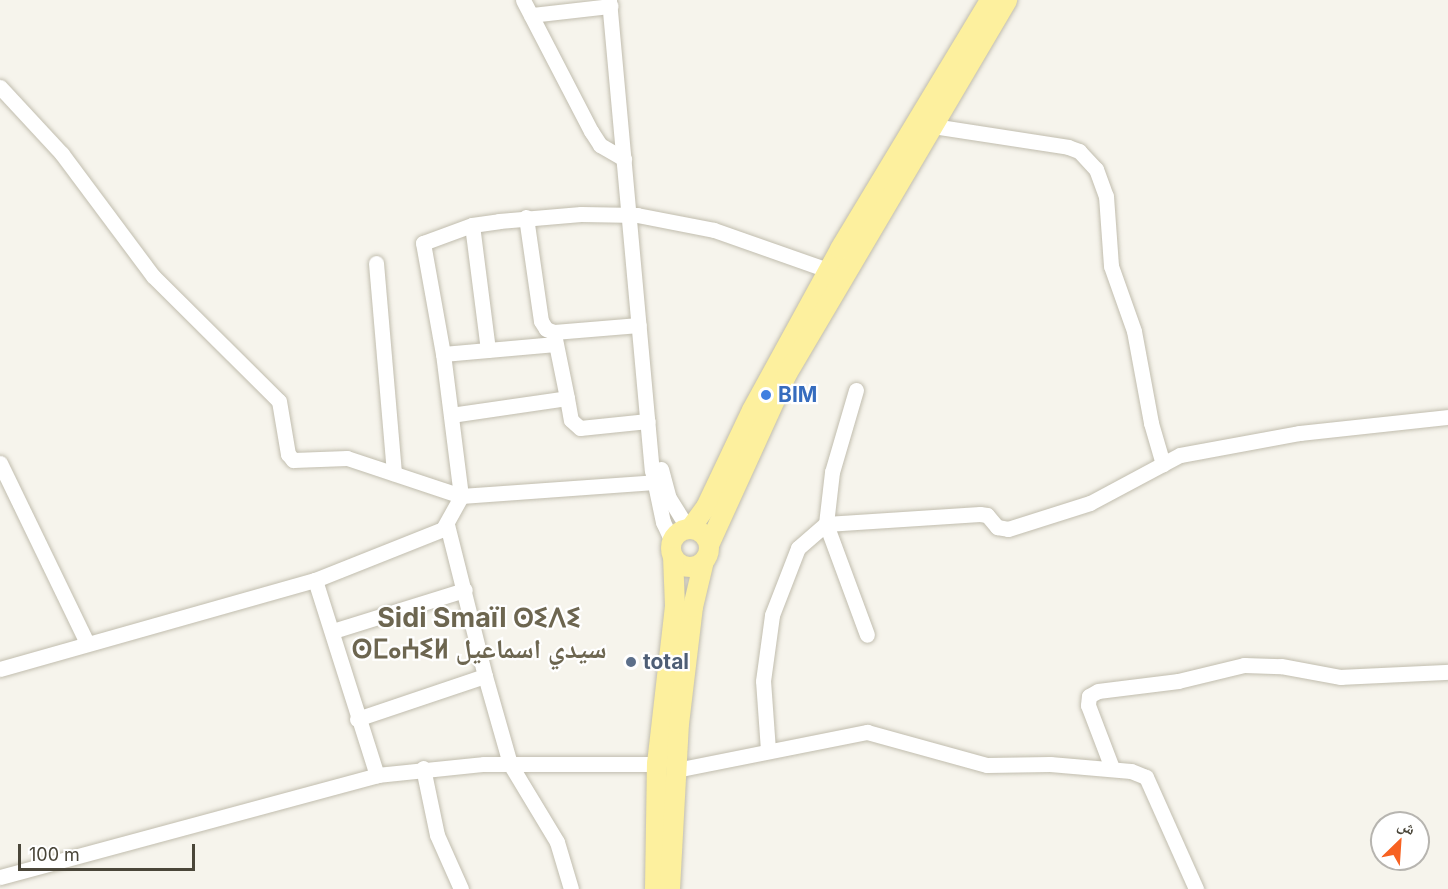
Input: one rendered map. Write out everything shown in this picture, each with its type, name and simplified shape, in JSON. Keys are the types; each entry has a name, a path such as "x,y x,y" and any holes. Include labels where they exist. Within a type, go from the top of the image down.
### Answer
{"main road":[{"path":"655,889 657,764 681,539 990,0"},
{"path":"670,889 676,770 693,607 706,553 771,405 835,273 933,126 1007,0"},
{"path":"681,539 700,532 706,553"},
{"path":"681,539 688,567 706,553"}],"street":[{"path":"523,0 591,131 600,145 624,159"},
{"path":"531,15 560,5 612,2"},
{"path":"612,2 624,159 633,215 639,325 654,482 663,522 681,539"},
{"path":"612,2 662,473 681,539"},
{"path":"0,87 62,154 153,276 279,401 290,457 298,461 347,458 461,496 654,482"},
{"path":"933,126 1068,147 1079,151 1096,169 1106,196 1111,266 1134,332 1151,423 1163,464"},
{"path":"0,669 87,642 315,580 417,543 447,525 461,496 443,354 423,243 472,225 526,217 633,215 714,230 835,273"},
{"path":"526,217 541,321 555,338 571,420 580,428 648,421"},
{"path":"472,225 488,350"},
{"path":"376,263 394,473"},
{"path":"443,354 488,350 639,325"},
{"path":"856,390 832,472 826,524 867,635"},
{"path":"451,415 567,398"},
{"path":"768,750 763,681 772,615 798,548 826,524 980,514 987,515 997,527 1008,529 1090,503 1180,455 1300,433 1448,417"},
{"path":"0,463 87,642"},
{"path":"447,525 510,764 558,842 571,889"},
{"path":"315,580 333,630 357,719 377,775"},
{"path":"333,630 465,590"},
{"path":"1112,768 1088,705 1089,696 1098,691 1178,681 1244,665 1341,677 1448,672"},
{"path":"357,719 485,676"},
{"path":"676,770 867,732 987,765 1112,768 1146,777 1196,889"},
{"path":"0,878 377,775 423,768 510,764 657,764"},
{"path":"423,768 437,835 462,889"}],"place":[{"name":"BIM","path":"766,395"},
{"name":"total","path":"631,662"}],"district":[{"name":"Sidi Smaïl ⵙⵉⴷⵉ ⵙⵎⴰⵄⵉⵍ سيدي اسماعيل","path":"479,632"}]}
